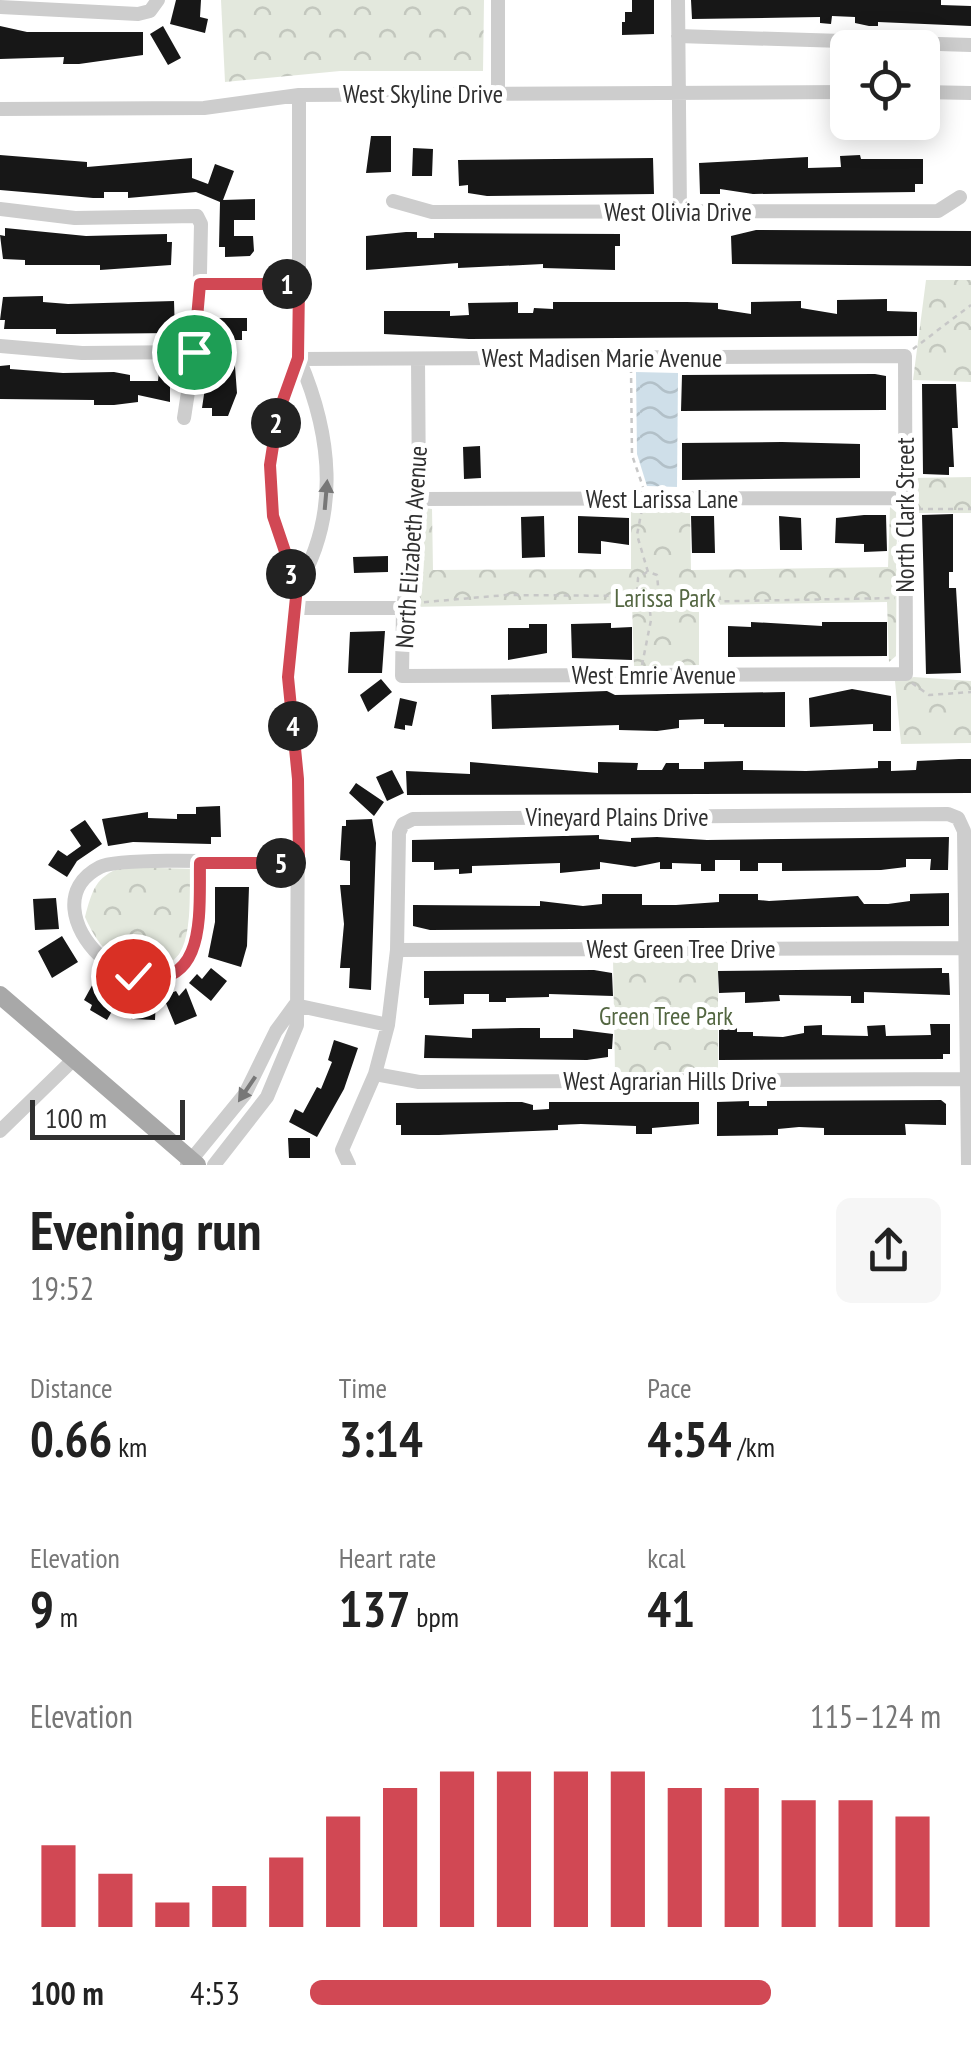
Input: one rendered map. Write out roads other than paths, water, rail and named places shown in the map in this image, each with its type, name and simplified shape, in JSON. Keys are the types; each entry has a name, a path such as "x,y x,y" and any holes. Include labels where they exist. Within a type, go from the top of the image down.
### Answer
{"main road":[{"path":"0,995 192,1163"}],"street":[{"path":"498,0 498,94"},
{"path":"678,0 680,212"},
{"path":"0,7 138,14 156,3"},
{"path":"678,36 971,45"},
{"name":"West Skyline Drive","path":"0,110 204,108 299,94 830,92"},
{"path":"940,92 971,93"},
{"path":"297,587 273,516 270,465 278,414 298,358 299,94"},
{"name":"West Olivia Drive","path":"392,201 432,212 938,211 960,197"},
{"path":"0,208 75,218 197,216 202,224 200,284 184,418"},
{"path":"200,284 299,284"},
{"path":"0,346 82,352 194,352"},
{"name":"West Madisen Marie Avenue","path":"298,358 905,356"},
{"name":"North Clark Street","path":"905,356 906,674"},
{"path":"214,1165 258,1110 279,1074 297,1026 298,779 288,677 297,587 321,530 328,472 320,412 298,358"},
{"name":"North Elizabeth Avenue","path":"402,676 419,499 418,359"},
{"name":"West Larissa Lane","path":"419,499 905,503"},
{"path":"295,608 407,605"},
{"name":"West Emrie Avenue","path":"402,676 906,674"},
{"name":"Vineyard Plains Drive","path":"345,1158 388,1025 397,950 399,834 404,824 413,819 948,814 958,818 964,831 965,948"},
{"path":"200,863 198,942 183,967 150,980 133,976 118,970 87,944 74,916 76,901 81,886 102,866 200,863 299,863"},
{"path":"965,948 968,1165"},
{"name":"West Green Tree Drive","path":"397,950 965,948"},
{"path":"295,1006 388,1025"},
{"path":"192,1163 246,1094 276,1030 295,1006"},
{"path":"0,1131 74,1059"},
{"name":"West Agrarian Hills Drive","path":"375,1074 434,1082 966,1079"}],"water":[{"path":"636,372 678,373 677,487 647,486 637,454"}],"park label":[{"name":"Larissa Park","path":"665,598"},
{"name":"Green Tree Park","path":"666,1016"}]}
